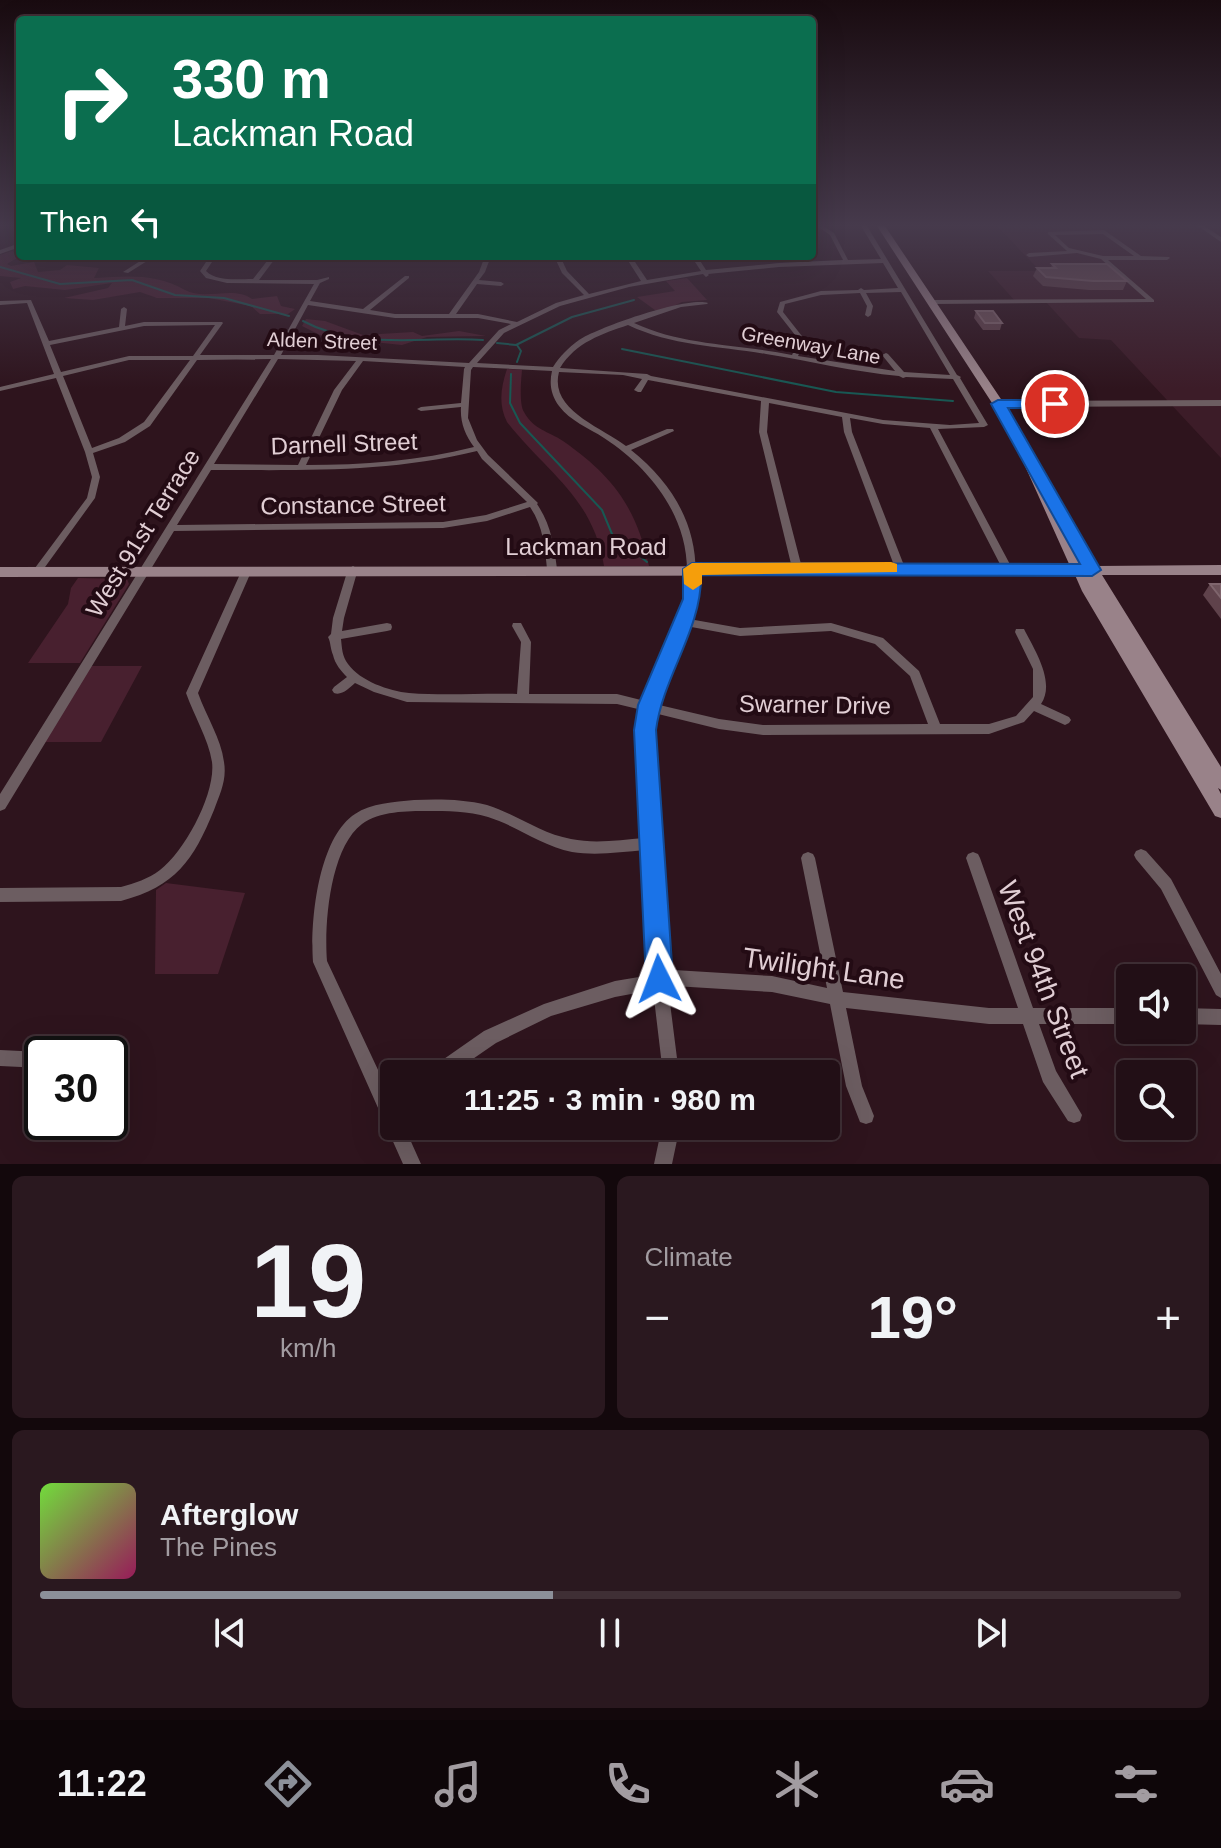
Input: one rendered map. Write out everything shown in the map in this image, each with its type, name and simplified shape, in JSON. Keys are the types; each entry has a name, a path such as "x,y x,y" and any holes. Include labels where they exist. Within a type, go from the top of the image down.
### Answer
{"main road":[{"path":"917,280 1023,445 1043,488 1042,496 1221,810"},
{"name":"Lackman Road","path":"0,572 797,568 1221,570"},
{"path":"1085,570 1221,782"}],"street":[{"path":"218,280 255,281"},
{"name":"West 91st Terrace","path":"255,281 301,280"},
{"name":"West 91st Terrace","path":"0,805 322,280"},
{"path":"365,311 403,280"},
{"path":"570,280 586,294"},
{"path":"552,569 551,538 534,503 480,448 467,427 462,405 463,385 471,364 489,342 515,323 586,294 660,280"},
{"path":"898,280 957,377"},
{"path":"931,302 1152,301 1128,280"},
{"path":"451,316 457,303 476,282 501,284"},
{"path":"861,290 870,306 868,315"},
{"path":"794,358 802,340 780,312 780,305 810,294 904,290"},
{"path":"0,303 29,301 96,477 91,498 37,572"},
{"path":"308,303 407,317 451,316 515,323"},
{"path":"669,1060 659,979 645,730 649,705 694,592 692,569 685,530 668,495 646,467 625,449 565,408 555,387 558,369 567,350 578,341 681,305 705,303"},
{"path":"122,327 124,309"},
{"path":"46,344 122,327 220,323 198,357 143,427 122,440 89,452"},
{"name":"Greenway Lane","path":"630,323 671,340 794,358 860,372 957,377"},
{"name":"Greenway Lane","path":"715,346 719,334"},
{"name":"Greenway Lane","path":"886,355 903,376"},
{"name":"Alden Street","path":"0,389 129,358 276,357 471,364 647,376 846,416 933,426 984,425 957,377"},
{"path":"301,467 338,390 360,360"},
{"path":"638,390 647,376"},
{"path":"765,400 763,432 797,568"},
{"path":"998,404 1221,403"},
{"path":"421,409 462,405"},
{"path":"846,416 848,432 900,568"},
{"path":"933,426 1008,570"},
{"path":"625,449 670,431"},
{"name":"Darnell Street","path":"208,467 406,465 480,448"},
{"name":"Constance Street","path":"170,528 443,525 487,518 534,503"},
{"path":"338,690 353,679 339,661 333,637 353,569"},
{"path":"0,895 121,894 139,890 167,875 191,850 217,785 217,756 192,693 246,572"},
{"path":"684,622 740,632 831,627 879,641 915,674 936,729"},
{"path":"517,626 526,642 523,697"},
{"path":"333,637 387,627"},
{"path":"879,641 888,632"},
{"path":"1020,632 1039,669 1040,691 1035,706 1065,720"},
{"name":"Swarner Drive","path":"353,679 380,691 407,697 600,698 649,705 719,724 763,730 1001,727 1020,719 1035,706"},
{"path":"380,1088 320,962 316,935 336,851 358,819 397,808 463,807 501,815 552,841 574,846 653,843"},
{"path":"1141,855 1166,884 1221,990"},
{"path":"808,858 854,1086 866,1116"},
{"name":"West 94th Street","path":"973,858 1049,1076 1074,1115"},
{"name":"Twilight Lane","path":"457,1060 490,1037 549,1009 659,979 772,984 835,997 989,1016 1116,1016"},
{"path":"1196,1016 1221,1017"},
{"path":"0,1058 24,1059"},
{"path":"403,1140 412,1164"},
{"path":"663,1164 668,1140"}],"shaded area":[{"path":"159,280 193,293 237,293 252,299 277,296 281,306 295,309 288,314 260,314 251,306 209,298 157,298 140,292 93,300 64,298 108,288 112,283 65,290 25,286 13,289 10,282"},
{"path":"689,280 707,300 682,302 659,313 637,297 675,291 666,281"},
{"path":"996,280 1221,280 1221,458 1111,340 1079,338 1046,302 1016,302"},
{"path":"306,319 325,321 363,335 413,332 422,336 459,331 486,336 427,337 402,345 324,337 302,326"},
{"path":"507,369 522,370 521,404 528,418 581,454 620,494 637,526 649,566 604,566 590,522 579,504 507,422 501,396"},
{"path":"78,578 127,579 129,584 80,663 28,663 68,604 71,588"},
{"path":"90,666 142,666 101,742 43,742"},
{"path":"166,883 245,893 218,974 155,974 156,890"}],"building":[{"path":"976,311 993,311 1002,323 985,323"},
{"path":"1210,584 1221,584 1221,598"}],"waterway":[{"path":"47,280 60,284 126,280"},
{"path":"133,280 175,295 224,298 289,316"},
{"path":"497,343 516,345 572,317 634,300"},
{"path":"303,321 324,330 368,339 483,340"},
{"path":"517,345 521,351 517,362"},
{"path":"622,349 836,392 953,401"},
{"path":"511,374 510,403 520,423 602,510 612,534 647,562"}],"slow traffic":[{"path":"693,584 692,569 891,568"}],"route":[{"path":"659,979 646,716 692,599 692,569 1092,570 998,404 1055,404"}]}
